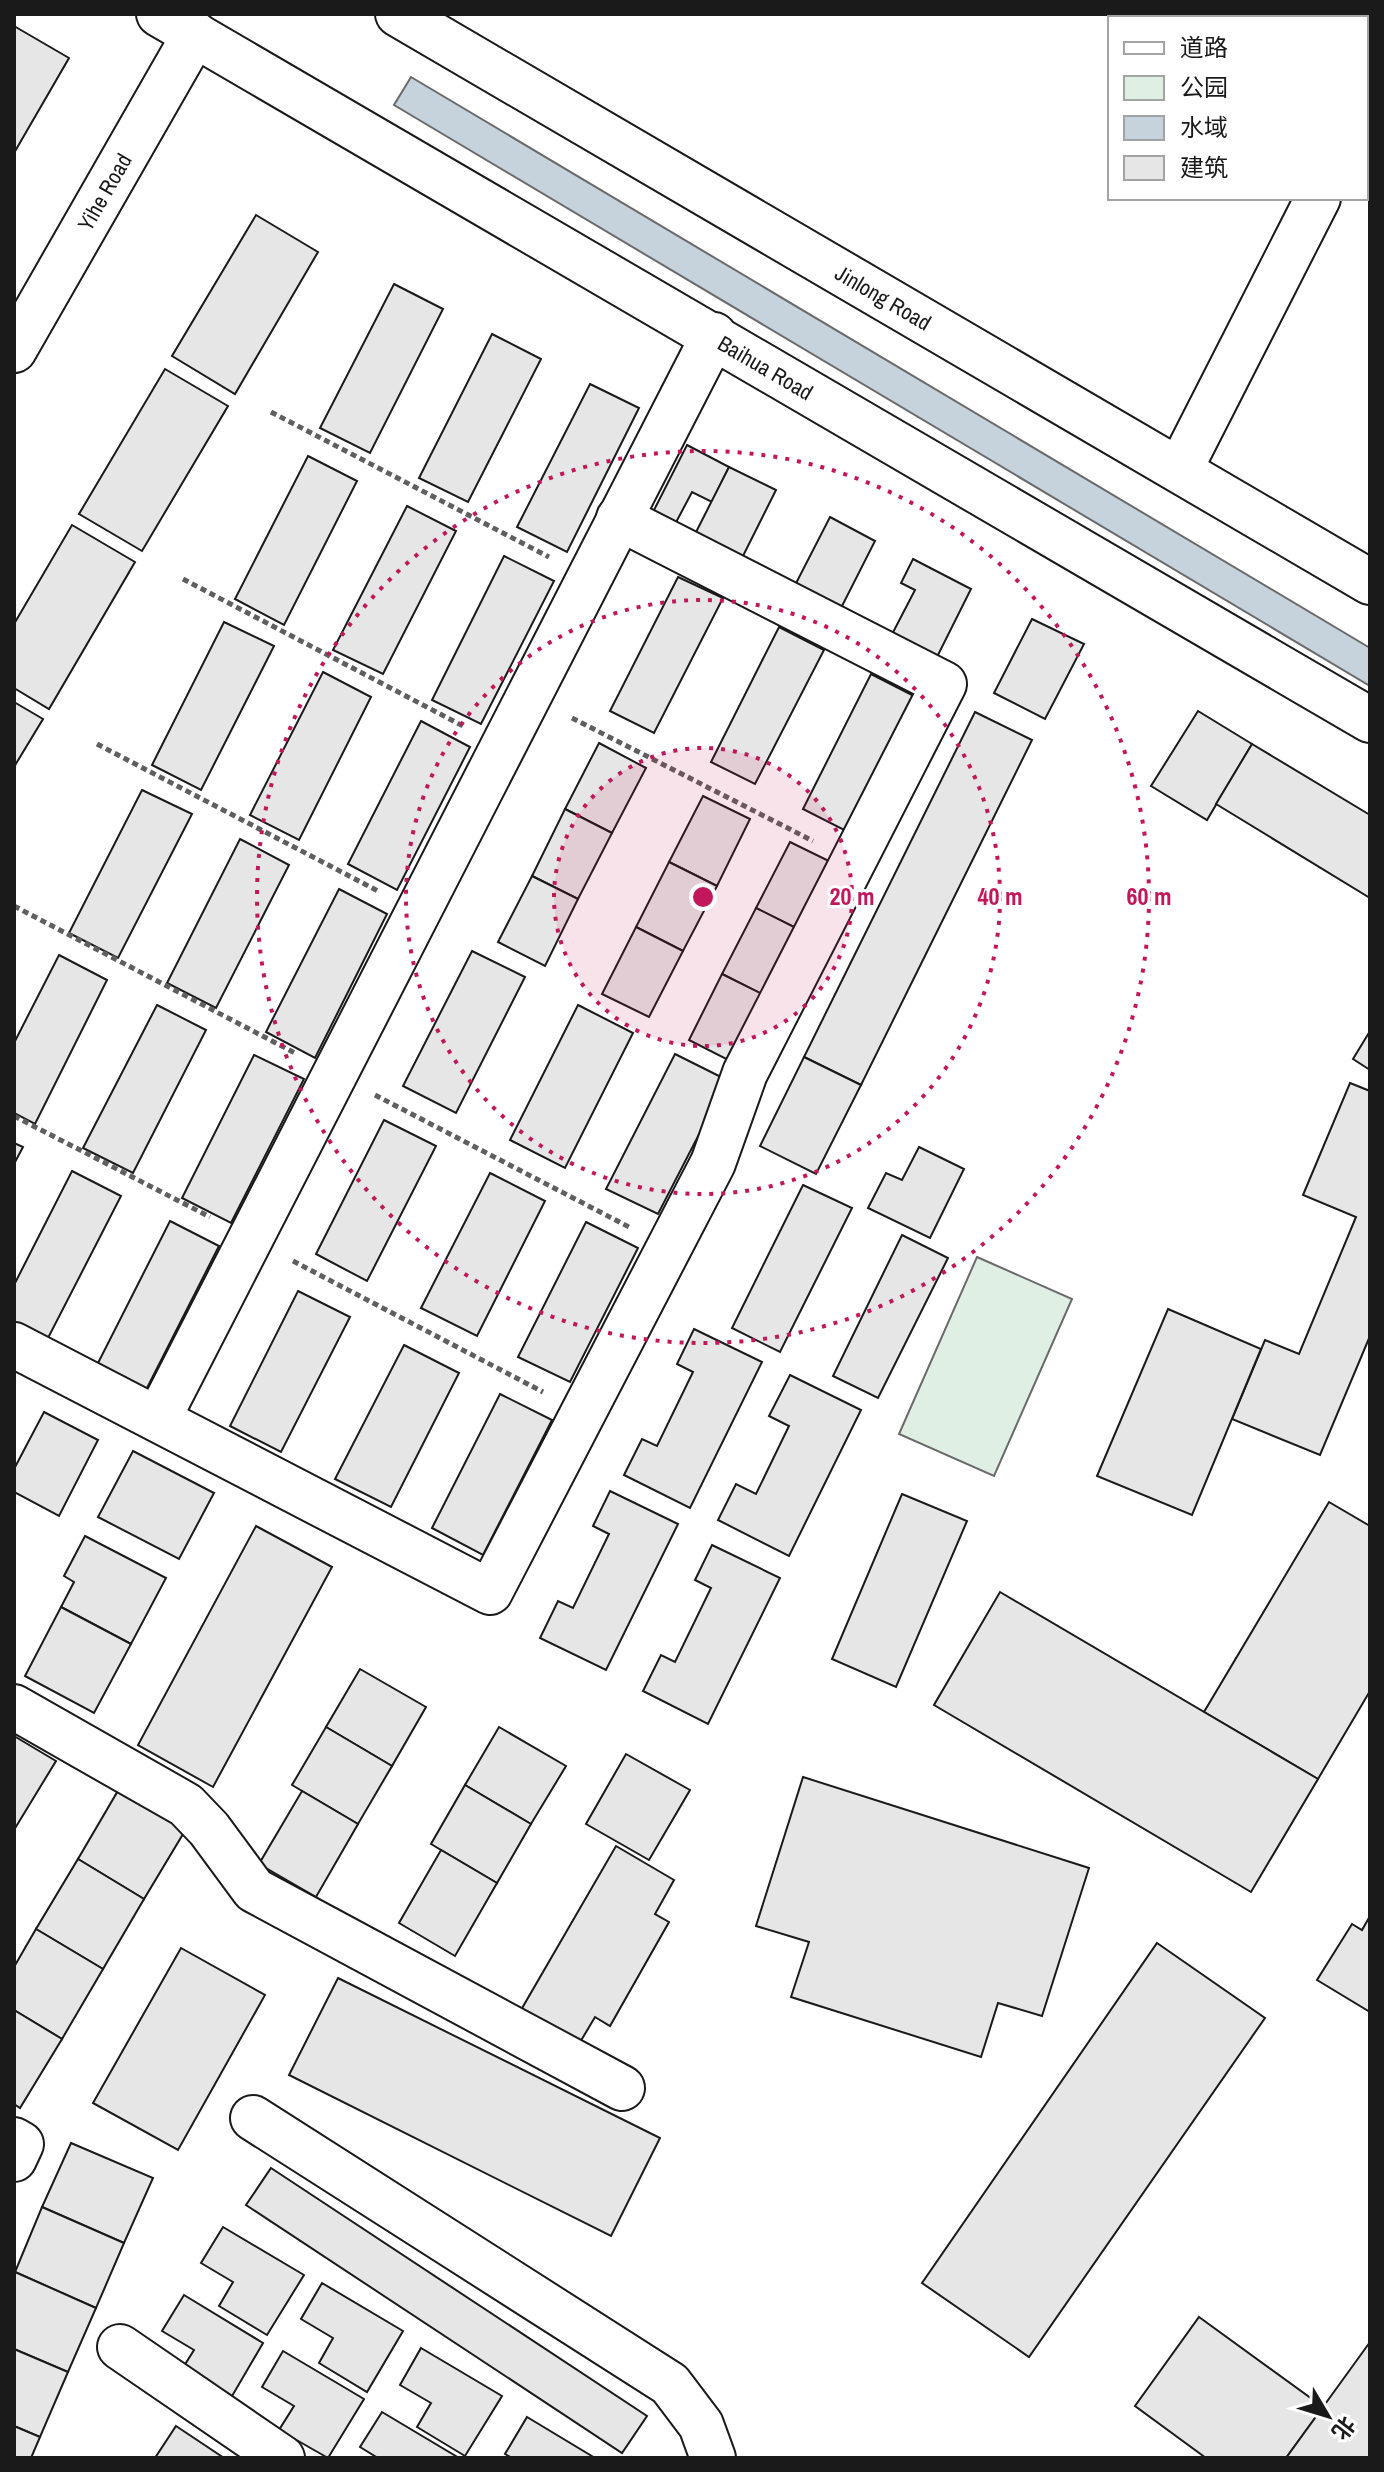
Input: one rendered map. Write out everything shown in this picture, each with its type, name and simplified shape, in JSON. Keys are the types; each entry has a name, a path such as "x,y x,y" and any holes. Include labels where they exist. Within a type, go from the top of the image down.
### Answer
{"main road":[{"name":"Jinlong Road","path":"398,14 1370,582"},
{"name":"Baihua Road","path":"177,24 1370,720"},
{"name":"Yihe Road","path":"14,350 177,24"},
{"path":"1180,469 1317,200"},
{"path":"158,1419 714,335"},
{"path":"14,1345 490,1592 713,1163 745,1073 944,684 619,518"},
{"path":"14,1707 186,1805 209,1829 254,1890 622,2088"},
{"path":"253,2118 670,2384 707,2442"},
{"path":"14,2140 21,2144 14,2159"},
{"path":"120,2347 282,2458"}],"path":[{"path":"271,412 589,578"},
{"path":"183,579 503,747"},
{"path":"529,696 853,861"},
{"path":"97,744 418,911"},
{"path":"14,1116 583,1412"}],"green space":[{"path":"977,1257 1072,1299 994,1476 899,1434"}],"water":[{"path":"411,77 1370,648 1370,686 394,105"}],"building":[{"path":"14,26 69,58 14,153"},
{"path":"256,215 318,252 235,394 172,356"},
{"path":"394,284 443,309 370,453 320,428"},
{"path":"492,334 541,359 468,502 419,478"},
{"path":"165,369 228,406 142,551 79,514"},
{"path":"590,384 639,408 567,552 517,527"},
{"path":"687,445 729,467 712,502 692,492 672,530 650,518"},
{"path":"308,456 357,481 284,625 235,599"},
{"path":"729,467 776,490 739,564 692,540"},
{"path":"407,506 456,531 383,674 333,650"},
{"path":"830,517 875,541 838,614 792,591"},
{"path":"72,525 135,562 49,709 14,688 14,624"},
{"path":"504,556 554,581 481,724 432,700"},
{"path":"913,559 971,589 934,663 889,640 915,590 901,583"},
{"path":"678,577 723,598 654,733 610,711"},
{"path":"1032,619 1084,644 1045,719 994,693"},
{"path":"224,622 274,646 201,790 152,765"},
{"path":"779,627 824,650 755,784 711,762"},
{"path":"323,672 371,697 299,840 250,815"},
{"path":"871,674 916,697 848,832 803,809"},
{"path":"14,702 43,719 14,767"},
{"path":"1198,711 1252,744 1207,820 1151,786"},
{"path":"975,712 1032,740 861,1085 804,1057"},
{"path":"421,721 470,747 397,890 348,864"},
{"path":"599,743 646,768 612,833 565,809"},
{"path":"1252,744 1370,815 1370,898 1216,804"},
{"path":"142,790 192,814 118,958 69,933"},
{"path":"703,796 750,819 717,886 669,862"},
{"path":"565,809 612,833 578,899 532,876"},
{"path":"240,839 289,865 216,1008 167,983"},
{"path":"790,842 837,865 804,932 756,908"},
{"path":"669,862 717,886 683,951 636,927"},
{"path":"532,876 578,899 545,966 498,942"},
{"path":"339,889 387,914 315,1058 266,1032"},
{"path":"756,908 804,932 770,998 722,974"},
{"path":"636,927 683,951 649,1017 602,994"},
{"path":"472,951 525,977 456,1113 403,1086"},
{"path":"59,955 107,980 35,1124 14,1113 14,1043"},
{"path":"722,974 770,998 736,1064 689,1040"},
{"path":"157,1005 206,1030 133,1173 83,1148"},
{"path":"578,1005 633,1033 565,1168 510,1140"},
{"path":"1370,1031 1370,1070 1353,1059"},
{"path":"675,1054 727,1080 658,1214 606,1189"},
{"path":"254,1055 304,1079 231,1223 182,1198"},
{"path":"804,1057 861,1085 816,1174 760,1146"},
{"path":"1350,1083 1370,1091 1370,1336 1320,1455 1232,1419 1265,1340 1299,1354 1356,1217 1303,1195"},
{"path":"384,1120 436,1146 367,1281 316,1254"},
{"path":"14,1143 23,1147 14,1164"},
{"path":"919,1147 964,1169 930,1238 868,1208 886,1173 902,1180"},
{"path":"72,1171 121,1196 47,1340 14,1323 14,1285"},
{"path":"490,1173 545,1201 477,1336 421,1308"},
{"path":"803,1185 852,1208 780,1352 732,1328"},
{"path":"170,1221 219,1246 146,1390 97,1365"},
{"path":"586,1222 638,1248 570,1382 518,1357"},
{"path":"902,1235 948,1258 878,1398 833,1376"},
{"path":"298,1291 350,1317 281,1452 230,1426"},
{"path":"1168,1309 1261,1349 1192,1515 1097,1476"},
{"path":"694,1329 762,1362 690,1508 624,1475 642,1439 657,1446 693,1372 677,1364"},
{"path":"404,1345 459,1373 391,1507 335,1479"},
{"path":"790,1375 861,1410 789,1556 718,1520 736,1484 756,1494 789,1426 769,1416"},
{"path":"500,1394 552,1420 483,1555 432,1528"},
{"path":"44,1412 98,1440 59,1516 14,1492 14,1469"},
{"path":"133,1451 214,1493 179,1559 98,1517"},
{"path":"610,1491 678,1524 606,1670 540,1638 558,1601 573,1608 609,1534 593,1526"},
{"path":"902,1494 967,1521 896,1687 832,1659"},
{"path":"1329,1502 1370,1526 1370,1691 1318,1779 1204,1712"},
{"path":"256,1526 332,1567 213,1787 138,1745"},
{"path":"85,1536 166,1578 131,1644 61,1607 74,1582 64,1576"},
{"path":"712,1545 780,1578 708,1724 643,1691 661,1655 675,1662 711,1588 695,1580"},
{"path":"1000,1592 1318,1779 1251,1892 934,1705"},
{"path":"61,1607 131,1644 94,1713 25,1676"},
{"path":"360,1669 426,1707 392,1766 326,1727"},
{"path":"326,1727 392,1766 358,1824 292,1785"},
{"path":"499,1727 566,1766 531,1824 465,1785"},
{"path":"14,1736 56,1761 14,1830"},
{"path":"626,1754 690,1790 649,1860 586,1824"},
{"path":"803,1777 1089,1868 1042,2016 998,2003 981,2057 791,1997 809,1942 756,1926"},
{"path":"465,1785 531,1824 497,1883 431,1844"},
{"path":"119,1789 186,1829 144,1899 78,1859"},
{"path":"302,1791 358,1824 316,1897 259,1864"},
{"path":"616,1846 674,1880 655,1914 669,1922 610,2026 595,2017 579,2044 521,2010"},
{"path":"441,1850 497,1883 455,1956 399,1923"},
{"path":"78,1859 144,1899 103,1969 36,1929"},
{"path":"1370,1916 1370,2012 1317,1980 1352,1924 1362,1930"},
{"path":"36,1929 103,1969 62,2039 14,2010 14,1967"},
{"path":"1157,1943 1265,2018 1029,2357 922,2283"},
{"path":"181,1948 265,1995 178,2150 93,2103"},
{"path":"338,1978 660,2138 611,2236 289,2075"},
{"path":"14,2010 62,2039 20,2108 14,2104"},
{"path":"71,2143 153,2178 124,2243 42,2207"},
{"path":"271,2168 647,2416 622,2453 246,2205"},
{"path":"42,2207 124,2243 96,2308 15,2272"},
{"path":"223,2227 304,2275 267,2335 219,2306 233,2282 201,2263"},
{"path":"15,2272 96,2308 68,2372 14,2349"},
{"path":"322,2283 403,2331 367,2392 319,2363 333,2338 301,2319"},
{"path":"184,2295 263,2343 228,2403 179,2374 194,2350 162,2331"},
{"path":"1199,2317 1323,2407 1286,2458 1206,2458 1135,2406"},
{"path":"1370,2342 1370,2458 1286,2458 1323,2407"},
{"path":"421,2348 502,2396 465,2456 417,2427 431,2403 400,2385"},
{"path":"14,2349 68,2372 40,2437 14,2426"},
{"path":"283,2351 364,2399 328,2458 279,2430 294,2406 262,2387"},
{"path":"382,2412 459,2458 378,2458 360,2447"},
{"path":"527,2417 595,2458 512,2458 505,2454"},
{"path":"14,2426 40,2437 31,2458 14,2458"},
{"path":"176,2426 224,2458 155,2458"}]}
